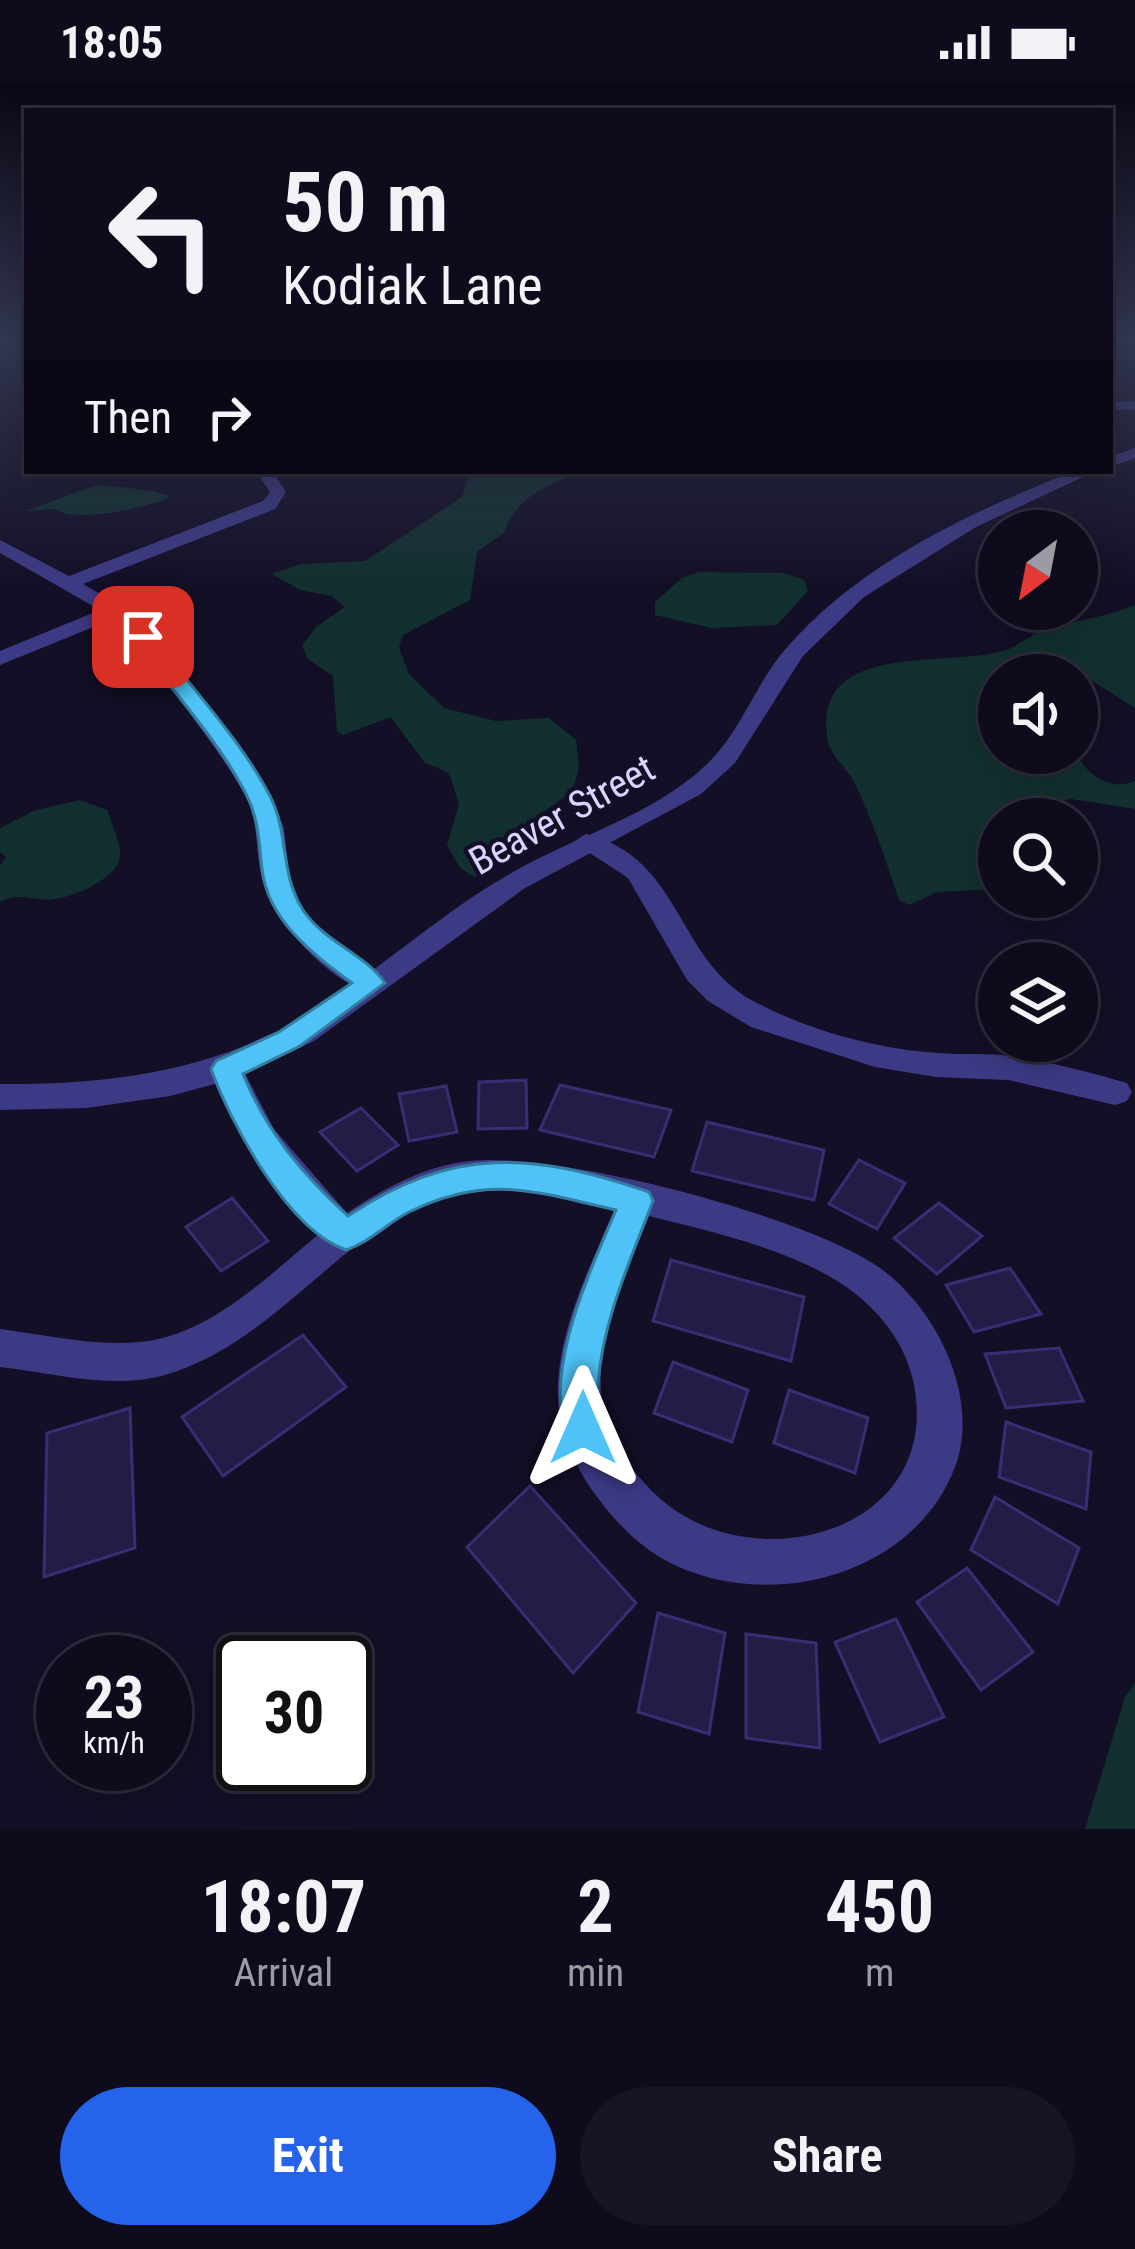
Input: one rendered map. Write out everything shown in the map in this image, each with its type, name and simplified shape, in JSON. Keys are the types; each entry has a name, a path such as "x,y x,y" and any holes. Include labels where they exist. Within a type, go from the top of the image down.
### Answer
{"street":[{"path":"68,583 200,536 269,505 278,492 266,474"},
{"name":"Beaver Street","path":"0,1097 124,1091 226,1069 290,1039 473,909 586,842 670,801 714,771 797,648 892,569 951,531 1081,474"},
{"path":"0,545 116,611 166,665 258,795 271,827 275,876 289,909 314,941 371,983"},
{"path":"0,658 116,611"},
{"path":"586,842 622,856 643,873 684,957 720,995 763,1020 925,1064 1007,1068 1115,1092"},
{"path":"226,1069 242,1110 290,1183 346,1236"},
{"path":"0,1348 119,1360 163,1357 238,1319 394,1204 461,1176 501,1172 637,1201 807,1246 857,1273 916,1330 935,1389 936,1454 920,1494 875,1538 814,1559 748,1563 683,1545 632,1503 603,1471 583,1428 579,1386 598,1297 637,1201"}],"green space":[{"path":"469,474 581,474 551,484 517,509 505,532 477,552 470,600 403,635 399,648 409,674 444,708 496,721 549,718 576,740 579,768 572,792 536,817 516,846 475,877 460,868 447,845 459,804 449,773 424,762 391,717 343,735 337,732 333,676 308,659 302,646 316,627 345,607 332,596 300,590 272,574 300,564 365,561 462,497"},
{"path":"96,485 170,497 94,514 26,511"},
{"path":"699,572 784,573 804,580 808,591 777,625 712,628 655,615 655,602 682,578"},
{"path":"1135,605 1135,708 1098,685 1098,654 986,654 1006,650 1046,630 1098,630 1098,617"},
{"path":"978,655 978,774 1094,774 1108,783 1135,781 1135,809 1098,803 1098,798 978,798 978,890 937,892 909,905 899,900 860,794 828,742 828,709 840,686 861,672 919,660"},
{"path":"80,800 107,810 119,846 117,865 101,881 66,897 18,897 0,902 0,866 6,857 0,852 0,828 36,810"},
{"path":"1135,1683 1135,1829 1085,1829 1125,1697"}],"building":[{"path":"526,1080 527,1128 478,1129 479,1082"},
{"path":"560,1085 671,1110 654,1157 540,1130"},
{"path":"446,1086 457,1132 409,1141 399,1094"},
{"path":"361,1108 398,1145 357,1171 320,1132"},
{"path":"707,1122 824,1150 814,1200 692,1171"},
{"path":"859,1160 905,1183 877,1229 829,1204"},
{"path":"232,1198 268,1241 221,1271 186,1227"},
{"path":"939,1203 982,1236 937,1274 894,1238"},
{"path":"671,1260 804,1297 791,1361 653,1321"},
{"path":"1010,1268 1041,1314 974,1332 946,1285"},
{"path":"303,1335 346,1387 223,1476 182,1417"},
{"path":"1059,1348 1083,1401 1006,1408 985,1354"},
{"path":"673,1362 748,1390 732,1442 654,1413"},
{"path":"789,1390 868,1418 855,1473 774,1443"},
{"path":"130,1408 135,1548 44,1577 47,1433"},
{"path":"1006,1422 1091,1452 1086,1509 999,1477"},
{"path":"530,1486 636,1603 573,1673 467,1547"},
{"path":"995,1497 1079,1548 1058,1604 971,1550"},
{"path":"967,1568 1033,1652 981,1690 917,1602"},
{"path":"658,1613 725,1633 709,1734 638,1712"},
{"path":"896,1619 944,1717 880,1742 835,1642"},
{"path":"746,1634 816,1643 820,1748 746,1738"}],"route":[{"path":"143,637 258,795 271,827 275,876 289,909 314,941 371,983 290,1039 226,1069 242,1110 290,1183 346,1236 394,1204 461,1176 501,1172 637,1201 598,1297 579,1386 583,1428"}]}
